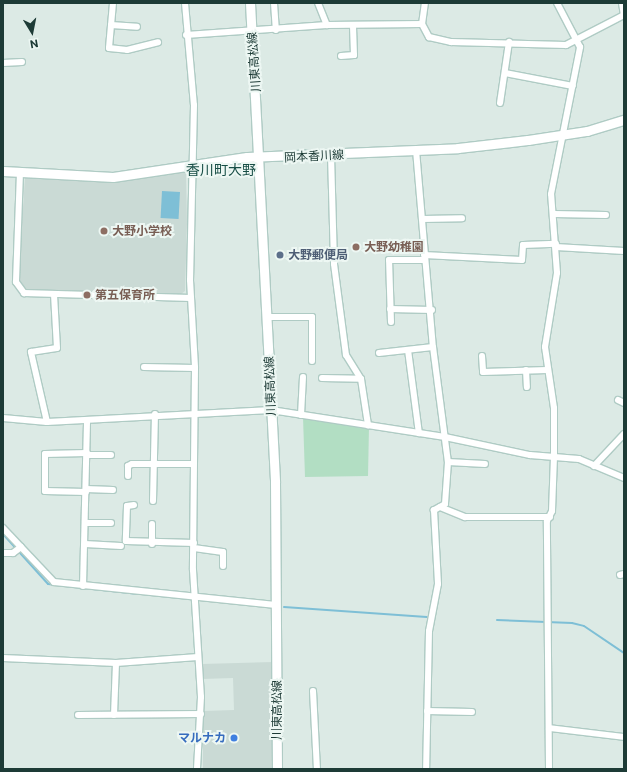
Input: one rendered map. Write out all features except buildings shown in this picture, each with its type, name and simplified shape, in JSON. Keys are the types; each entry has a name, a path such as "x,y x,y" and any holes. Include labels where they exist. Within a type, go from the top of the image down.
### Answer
{"main road":[{"name":"川東高松線","path":"250,3 260,159 271,410 276,605 277,769"},
{"name":"岡本香川線","path":"3,171 113,177 190,163 416,150 565,136 624,120"}],"street":[{"path":"113,3 109,48 127,50 158,42"},
{"path":"185,3 186,36 194,105 190,163 191,298 195,368 195,412 192,464 194,594 200,714 197,769"},
{"path":"274,3 276,30"},
{"path":"318,3 327,25"},
{"path":"425,3 422,24 429,37 451,42 509,42 566,45 624,15 622,3"},
{"path":"549,769 550,517 554,457 554,408 547,370 545,348 557,273 554,214 551,194 565,136 573,86 580,55 577,40 557,3"},
{"path":"186,36 327,25 353,27 422,24"},
{"path":"111,25 137,27"},
{"path":"341,56 354,55 353,27"},
{"path":"500,103 509,42"},
{"path":"3,63 22,62"},
{"path":"505,73 573,86"},
{"path":"416,150 423,219 424,257 432,310 433,347 448,462 446,499 440,507 434,510 438,584 429,631 426,769"},
{"path":"331,155 334,264 346,355 361,379 368,425"},
{"path":"20,172 16,282 24,292 191,298"},
{"path":"554,214 606,215"},
{"path":"423,219 462,218"},
{"path":"391,322 389,260 424,257 522,260 523,245 624,251"},
{"path":"47,422 31,352 57,348 54,294"},
{"path":"390,309 432,310"},
{"path":"267,316 312,317 312,361"},
{"path":"379,353 433,347"},
{"path":"408,350 419,433"},
{"path":"482,356 483,372 547,370"},
{"path":"144,367 195,368"},
{"path":"526,370 527,387"},
{"path":"301,415 302,377"},
{"path":"322,378 361,379"},
{"path":"3,418 47,422 155,414 271,410 445,437 554,457 579,459 624,478"},
{"path":"154,501 155,414"},
{"path":"83,586 87,420"},
{"path":"594,466 624,434"},
{"path":"111,455 45,454 45,491 113,490"},
{"path":"448,462 485,464"},
{"path":"128,476 128,466 132,464 192,464"},
{"path":"134,505 127,506 126,542 218,549 223,552 223,566"},
{"path":"440,507 465,516 550,517"},
{"path":"85,523 111,523"},
{"path":"152,524 152,544"},
{"path":"4,531 18,549 54,582 83,586 194,594 276,605"},
{"path":"85,544 121,546"},
{"path":"3,553 18,549"},
{"path":"3,658 116,663 198,657"},
{"path":"114,715 116,663"},
{"path":"313,691 317,769"},
{"path":"427,711 472,712"},
{"path":"78,715 200,714"},
{"path":"549,728 624,737"}],"shaded area":[{"name":"大野小学校","path":"183,169 186,173 187,224 185,291 181,294 25,290 18,280 25,178 100,182"},
{"path":"274,662 275,769 203,769 203,711 234,710 233,678 202,679 201,664"}],"green space":[{"path":"303,417 369,427 368,476 305,477"}],"water":[{"path":"162,191 180,192 179,219 161,218"}],"waterway":[{"path":"3,534 48,584 138,594"},
{"path":"284,607 427,617"},
{"path":"497,620 572,623 584,626 624,653"}],"place":[{"name":"大野小学校","path":"104,231"},
{"name":"大野幼稚園","path":"356,247"},
{"name":"大野郵便局","path":"280,255"},
{"name":"第五保育所","path":"87,295"},
{"name":"マルナカ","path":"234,738"}],"district":[{"name":"香川町大野","path":"221,170"}]}
